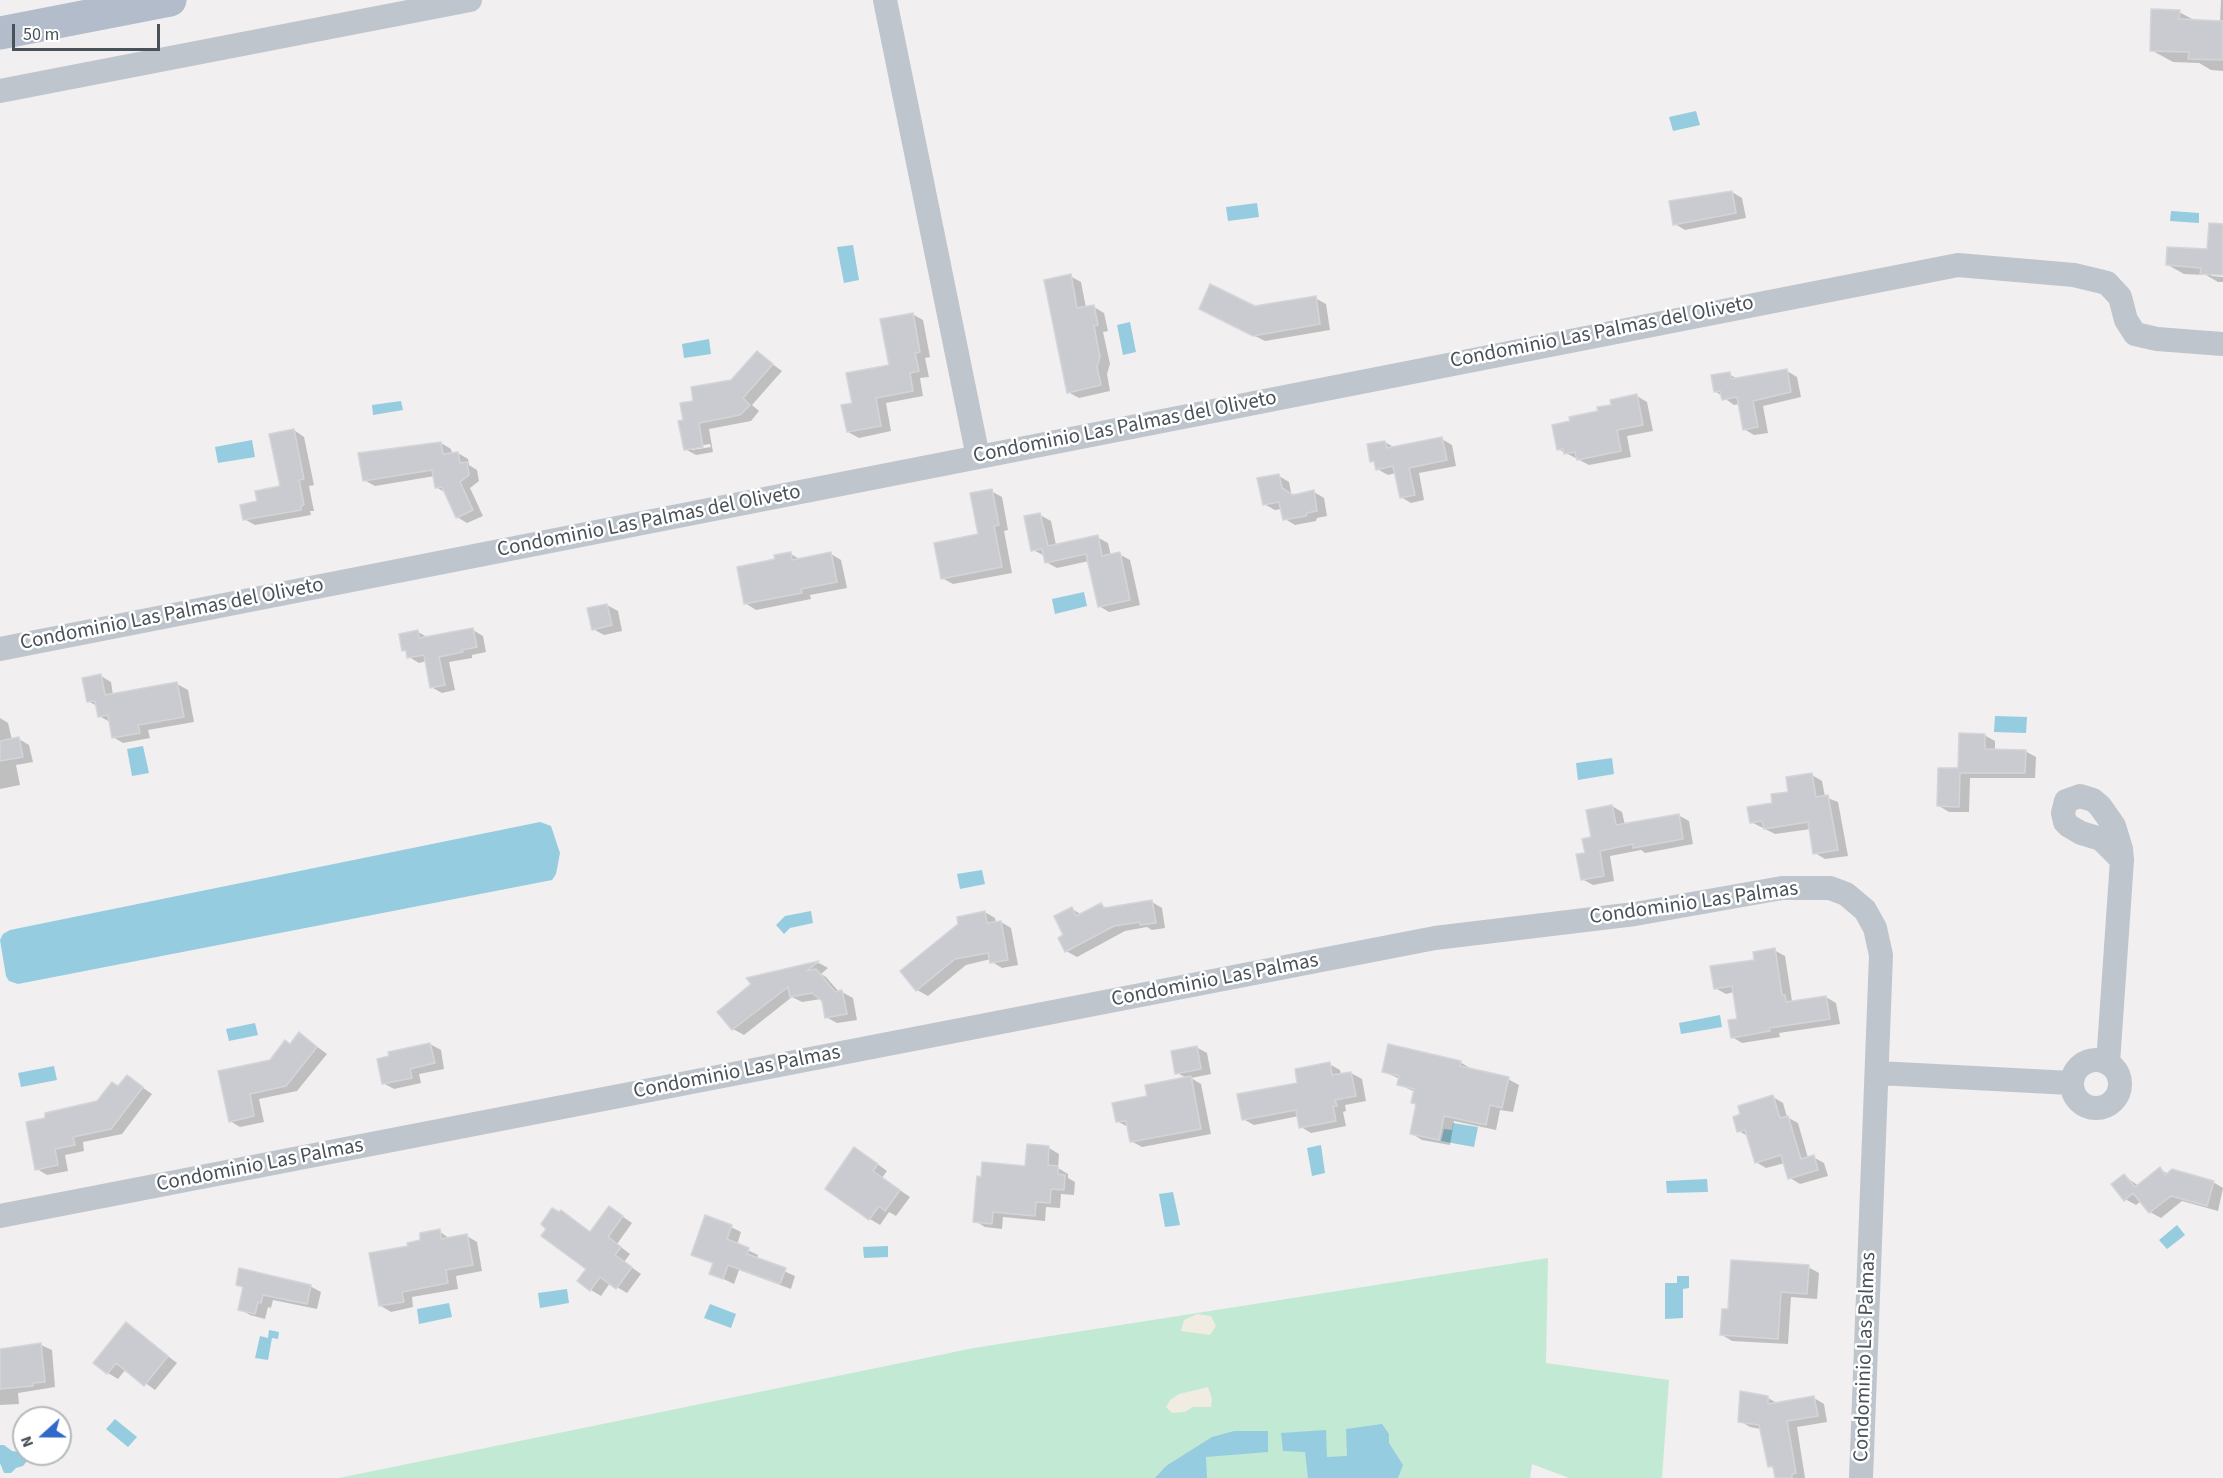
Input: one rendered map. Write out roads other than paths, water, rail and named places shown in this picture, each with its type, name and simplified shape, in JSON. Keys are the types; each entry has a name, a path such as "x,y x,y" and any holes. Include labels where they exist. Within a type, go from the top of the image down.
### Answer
{"main road":[{"path":"0,33 170,0"}],"street":[{"path":"0,91 470,0"},
{"path":"885,0 978,457"},
{"name":"Condominio Las Palmas del Oliveto","path":"0,649 1856,283 1958,265 2074,275 2107,283 2120,297 2126,320 2135,334 2157,339 2223,344"},
{"path":"2108,1063 2122,860"},
{"name":"Condominio Las Palmas","path":"0,1216 1435,938 1635,914 1782,888 1819,887 1838,891 1852,898 1870,918 1879,939 1881,955 1861,1478"},
{"path":"2096,1059 2108,1063 2117,1071 2120,1087 2115,1098 2106,1106 2093,1108 2082,1104 2074,1095 2071,1083 2075,1071 2084,1062 2096,1059"},
{"path":"1878,1073 2071,1083"}],"water":[{"path":"1696,111 1700,125 1673,131 1669,117"},
{"path":"1257,203 1259,217 1228,221 1226,207"},
{"path":"2171,211 2199,213 2199,223 2170,221"},
{"path":"853,245 859,280 844,283 837,247"},
{"path":"1130,322 1136,352 1123,355 1117,325"},
{"path":"709,339 711,354 684,358 682,344"},
{"path":"401,401 403,410 373,415 372,405"},
{"path":"252,440 255,457 218,463 215,447"},
{"path":"1084,592 1087,606 1055,614 1052,599"},
{"path":"1995,716 2027,717 2026,733 1994,732"},
{"path":"143,746 149,773 132,776 127,749"},
{"path":"1612,758 1614,774 1578,780 1576,763"},
{"path":"540,822 551,826 560,853 556,874 552,880 18,984 9,981 6,976 0,940 3,934 10,930"},
{"path":"982,870 985,884 960,889 957,874"},
{"path":"811,911 813,923 790,928 784,934 776,925 785,916"},
{"path":"1720,1015 1722,1027 1681,1034 1679,1023"},
{"path":"255,1023 258,1035 229,1041 226,1029"},
{"path":"54,1066 57,1080 21,1087 18,1073"},
{"path":"1453,1123 1478,1127 1474,1147 1441,1141 1444,1129 1452,1130"},
{"path":"1321,1145 1325,1173 1312,1176 1307,1148"},
{"path":"1707,1179 1708,1192 1667,1193 1666,1181"},
{"path":"1173,1192 1180,1225 1165,1227 1159,1194"},
{"path":"2177,1225 2185,1235 2167,1249 2159,1240"},
{"path":"888,1246 888,1257 864,1258 863,1247"},
{"path":"1677,1276 1689,1276 1689,1288 1683,1289 1683,1318 1665,1319 1665,1283 1677,1283"},
{"path":"567,1289 569,1303 540,1308 538,1293"},
{"path":"449,1303 452,1317 419,1324 417,1309"},
{"path":"710,1304 736,1314 731,1328 704,1318"},
{"path":"269,1330 279,1332 278,1339 272,1338 268,1360 255,1358 260,1336 268,1338"},
{"path":"115,1419 137,1437 128,1447 106,1429"},
{"path":"1382,1424 1389,1434 1389,1443 1403,1465 1398,1478 1308,1478 1305,1452 1283,1451 1281,1433 1326,1430 1327,1457 1347,1456 1346,1429"},
{"path":"1234,1431 1268,1431 1268,1452 1206,1457 1207,1478 1155,1478 1166,1466 1212,1437"},
{"path":"0,1445 4,1445 12,1451 12,1466 23,1466 11,1473 4,1473 0,1463"}]}
